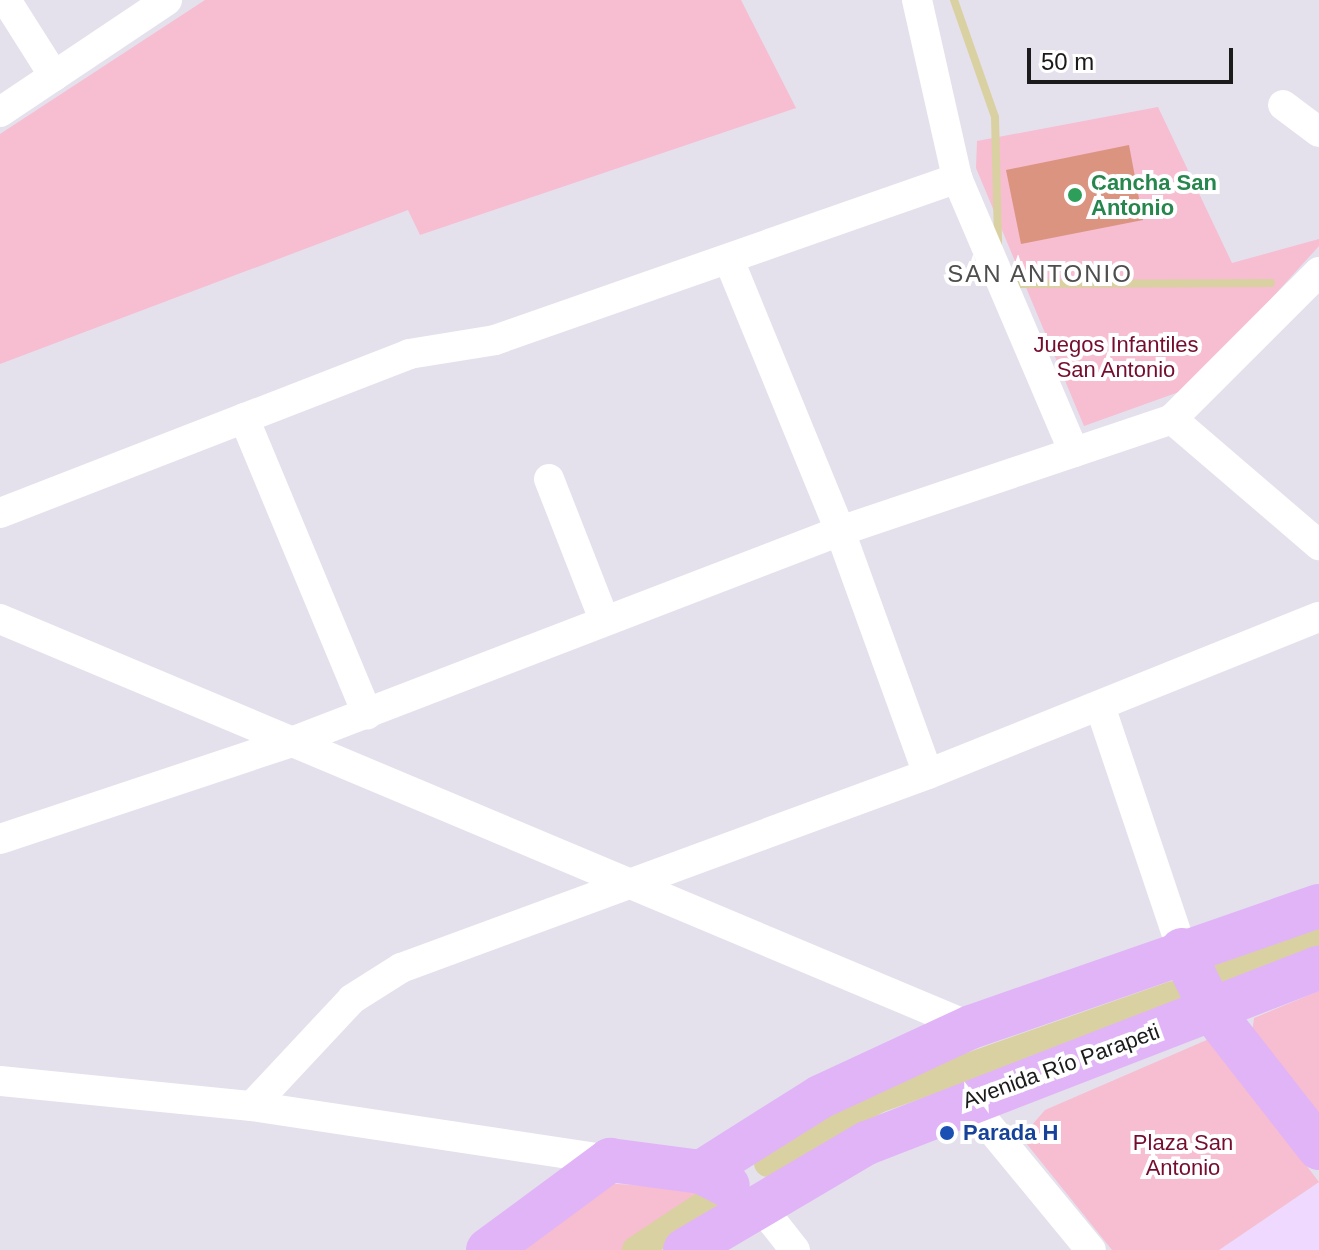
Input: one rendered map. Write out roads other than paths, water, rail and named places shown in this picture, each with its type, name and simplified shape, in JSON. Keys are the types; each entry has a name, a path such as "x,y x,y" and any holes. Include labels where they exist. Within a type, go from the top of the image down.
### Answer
{"main road":[{"path":"701,1172 820,1097 971,1027 1182,950 1319,906"},
{"path":"1182,950 1212,1011 1319,1148"},
{"name":"Avenida Río Parapeti","path":"685,1250 758,1203 867,1143 968,1101 1319,968"},
{"path":"488,1250 610,1160 701,1172 758,1203"}],"street":[{"path":"6,0 54,76"},
{"path":"0,112 167,0"},
{"path":"917,0 957,178 1074,452"},
{"path":"1283,105 1319,132"},
{"path":"0,513 409,354 495,340 957,178"},
{"path":"729,260 840,531 928,774"},
{"path":"0,839 294,741 604,619 840,531 1172,419 1319,272"},
{"path":"244,418 367,714"},
{"path":"1172,419 1319,545"},
{"path":"549,479 604,619"},
{"path":"252,1106 352,999 401,968 630,880 928,774 1319,617"},
{"path":"0,619 630,880 971,1027"},
{"path":"1100,706 1182,950"},
{"path":"0,1081 252,1106 610,1160"},
{"path":"968,1101 1091,1250"},
{"path":"758,1203 795,1250"}],"waterway":[{"path":"954,0 995,117 998,244"},
{"path":"1012,284 1271,283"},
{"path":"1213,976 1319,939"},
{"path":"768,1163 878,1099 1173,995"},
{"path":"636,1250 716,1197"}],"place":[{"name":"Cancha San Antonio","path":"1075,195"},
{"name":"Parada H","path":"947,1133"}],"district":[{"name":"SAN ANTONIO","path":"1040,274"}],"park label":[{"name":"Juegos Infantiles San Antonio","path":"1116,356"},
{"name":"Plaza San Antonio","path":"1183,1154"}]}
